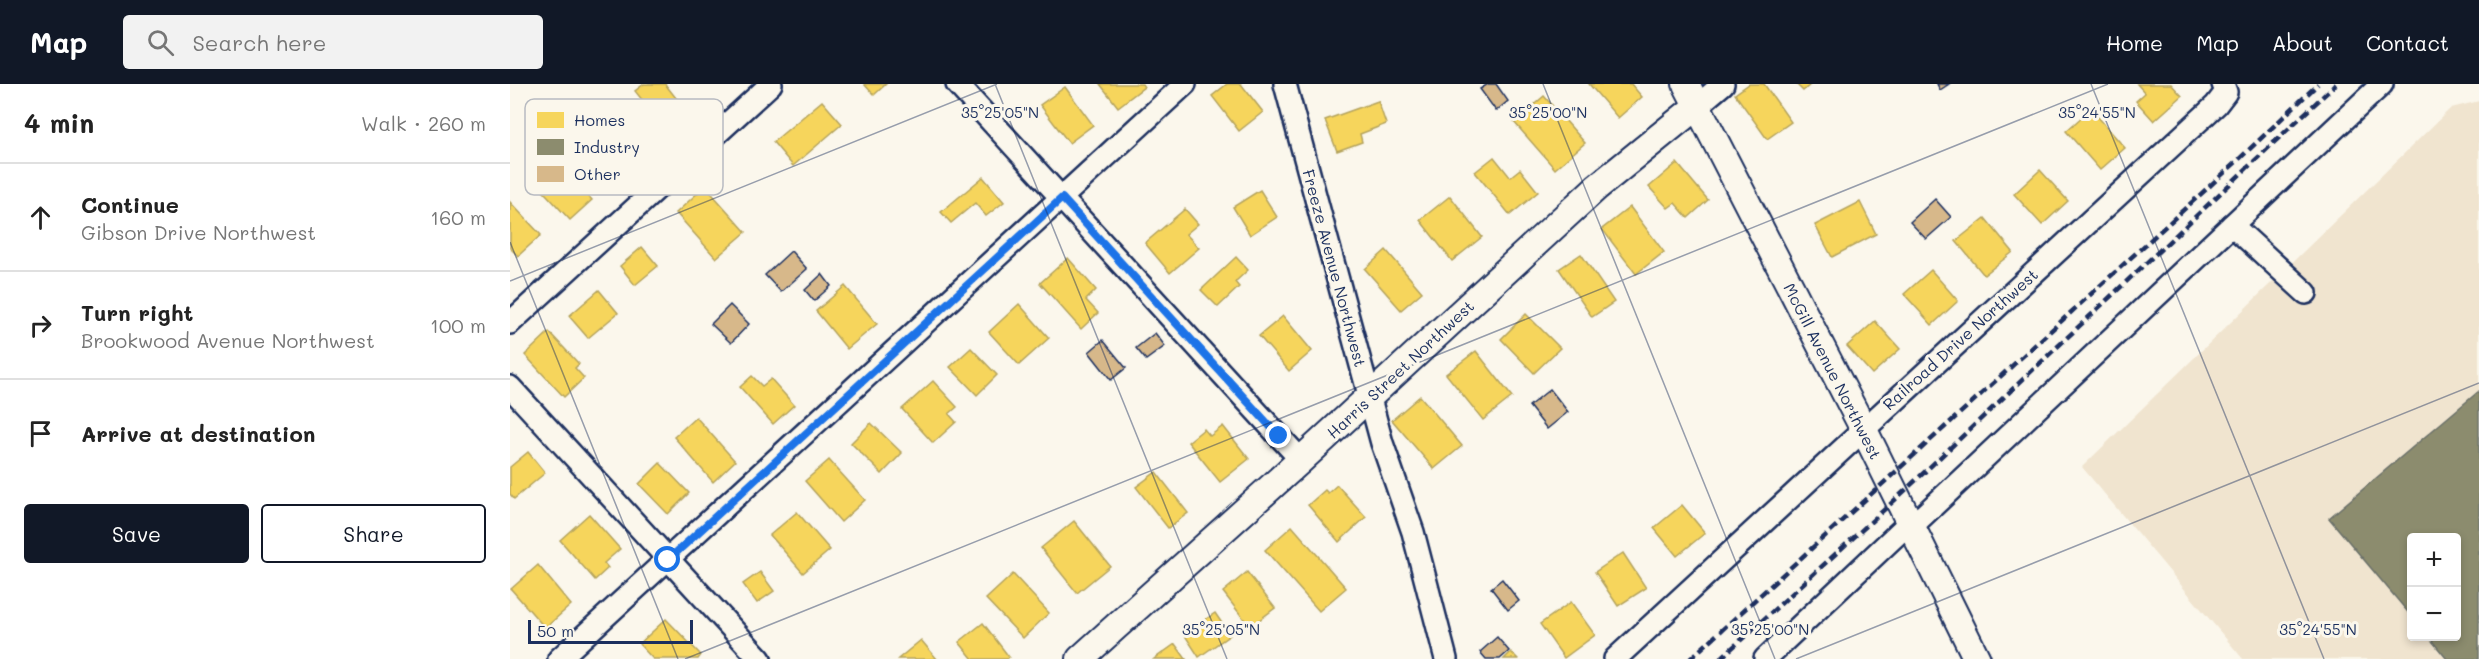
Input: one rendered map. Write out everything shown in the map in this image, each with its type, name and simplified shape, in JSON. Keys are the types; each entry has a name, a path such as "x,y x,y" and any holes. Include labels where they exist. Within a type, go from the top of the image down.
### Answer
{"street":[{"path":"723,128 771,84"},
{"path":"957,84 1301,460"},
{"path":"559,659 1185,84"},
{"name":"Freeze Avenue Northwest","path":"1286,84 1382,443 1413,532 1446,659"},
{"name":"Harris Street Northwest","path":"1080,659 1597,188 1691,95 1723,84"},
{"path":"1765,659 2382,84"},
{"name":"Railroad Drive Northwest","path":"1615,659 1863,428 2217,105 2225,88"},
{"name":"McGill Avenue Northwest","path":"1691,95 1863,428 1977,659"},
{"path":"510,322 649,195"},
{"path":"2232,225 2307,293"},
{"path":"510,387 760,659"}],"shaded area":[{"path":"2479,101 2479,659 2243,659 2082,467 2451,108"}],"building: Homes":[{"path":"644,84 665,84 677,99 641,99 635,91"},
{"path":"864,84 886,84 874,95"},
{"path":"1100,84 1142,84 1144,87 1118,107"},
{"path":"1227,84 1241,84 1263,112 1239,131 1212,96"},
{"path":"1589,84 1631,84 1642,97 1618,118"},
{"path":"1749,84 1764,84 1791,122 1767,139 1735,94"},
{"path":"1796,84 1811,84 1803,91"},
{"path":"2137,84 2171,84 2182,96 2154,121 2136,101 2145,93"},
{"path":"1065,87 1093,125 1069,143 1040,105"},
{"path":"1544,96 1585,143 1555,169 1514,122"},
{"path":"822,101 842,124 793,166 773,142"},
{"path":"1378,101 1386,124 1360,134 1362,142 1337,151 1325,120"},
{"path":"2091,109 2125,148 2100,170 2066,131"},
{"path":"1494,157 1510,177 1520,169 1538,192 1510,215 1475,172"},
{"path":"1677,163 1708,200 1688,218 1675,203 1668,208 1649,187"},
{"path":"2040,170 2068,201 2042,225 2014,194"},
{"path":"983,177 1004,202 986,216 975,203 951,223 941,212"},
{"path":"1260,190 1277,217 1250,235 1233,207"},
{"path":"547,195 588,195 592,200 570,220"},
{"path":"695,195 713,195 746,232 716,258 676,213"},
{"path":"1450,196 1482,237 1452,261 1420,220"},
{"path":"510,202 541,235 518,256 510,248"},
{"path":"1860,202 1876,234 1832,257 1815,225"},
{"path":"1630,207 1664,252 1636,274 1602,229"},
{"path":"1185,209 1198,224 1186,234 1199,248 1170,273 1145,243"},
{"path":"1985,218 2013,252 1984,275 1956,241"},
{"path":"642,247 658,266 635,285 620,266"},
{"path":"1386,250 1422,292 1401,310 1365,269"},
{"path":"1581,254 1614,302 1592,317 1559,269"},
{"path":"1236,257 1248,270 1235,282 1239,287 1218,307 1201,290"},
{"path":"1068,258 1096,290 1086,300 1098,313 1081,329 1040,283"},
{"path":"1931,270 1958,301 1932,325 1904,294"},
{"path":"845,286 877,324 847,349 816,311"},
{"path":"599,290 618,313 588,338 569,316"},
{"path":"1019,304 1049,338 1019,365 989,332"},
{"path":"1526,314 1560,348 1534,373 1501,339"},
{"path":"1283,316 1312,351 1289,371 1259,336"},
{"path":"1875,321 1900,349 1872,374 1847,346"},
{"path":"549,332 579,364 575,368 584,378 564,397 525,355"},
{"path":"971,348 997,375 977,395 950,367"},
{"path":"1476,351 1512,397 1483,420 1446,374"},
{"path":"752,376 762,386 771,379 794,405 773,424 740,387"},
{"path":"933,381 957,407 949,414 956,422 933,443 902,409"},
{"path":"1420,396 1462,446 1434,469 1392,420"},
{"path":"696,417 735,461 713,482 674,437"},
{"path":"871,423 902,453 882,474 851,443"},
{"path":"1223,426 1249,459 1220,482 1188,442 1204,429 1210,436"},
{"path":"528,452 545,473 514,499 510,494 510,467"},
{"path":"829,460 865,500 841,522 805,481"},
{"path":"660,463 689,493 668,514 639,484"},
{"path":"1156,472 1188,513 1168,528 1136,487"},
{"path":"1337,485 1366,517 1339,542 1308,505 1325,490 1328,493"},
{"path":"1682,505 1705,533 1677,556 1654,528"},
{"path":"797,512 830,550 803,573 770,535"},
{"path":"589,514 620,549 604,563 608,568 595,580 560,540"},
{"path":"1074,521 1110,566 1077,593 1041,548"},
{"path":"1292,526 1346,588 1319,611 1265,550"},
{"path":"1623,553 1646,588 1618,606 1595,572"},
{"path":"538,565 571,605 545,628 511,589"},
{"path":"760,572 774,591 757,603 743,584"},
{"path":"1247,572 1275,608 1250,627 1223,592"},
{"path":"1013,574 1049,613 1023,638 986,599"},
{"path":"1571,602 1595,635 1564,658 1540,624"},
{"path":"1215,613 1230,635 1199,657 1184,634"},
{"path":"666,619 701,655 698,659 653,659 639,644"},
{"path":"983,623 1009,657 1007,659 973,659 959,642"},
{"path":"921,640 937,659 898,659"},
{"path":"1175,644 1186,659 1154,659"},
{"path":"1511,652 1518,659 1504,659"}],"building: Industry":[{"path":"2479,391 2479,659 2447,659 2432,641 2461,641 2461,533 2407,533 2407,611 2329,518"}],"building: Other":[{"path":"1488,84 1496,84 1508,101 1496,111 1480,89"},
{"path":"1937,84 1949,84 1940,90"},
{"path":"1935,199 1951,217 1926,239 1910,222"},
{"path":"791,251 807,269 781,292 765,275"},
{"path":"822,274 831,286 814,301 805,290"},
{"path":"730,305 749,324 731,343 711,324"},
{"path":"1155,333 1165,346 1146,360 1136,348"},
{"path":"1103,340 1126,368 1111,380 1089,352"},
{"path":"1550,389 1568,412 1547,429 1529,406"},
{"path":"1502,579 1519,601 1508,610 1491,588"},
{"path":"1497,637 1509,651 1500,659 1486,659 1480,652"}],"railway":[{"path":"1690,659 2235,163 2318,84"},
{"path":"1720,659 1897,498 2336,84"}],"route":[{"path":"668,560 1062,198 1279,436"}]}
